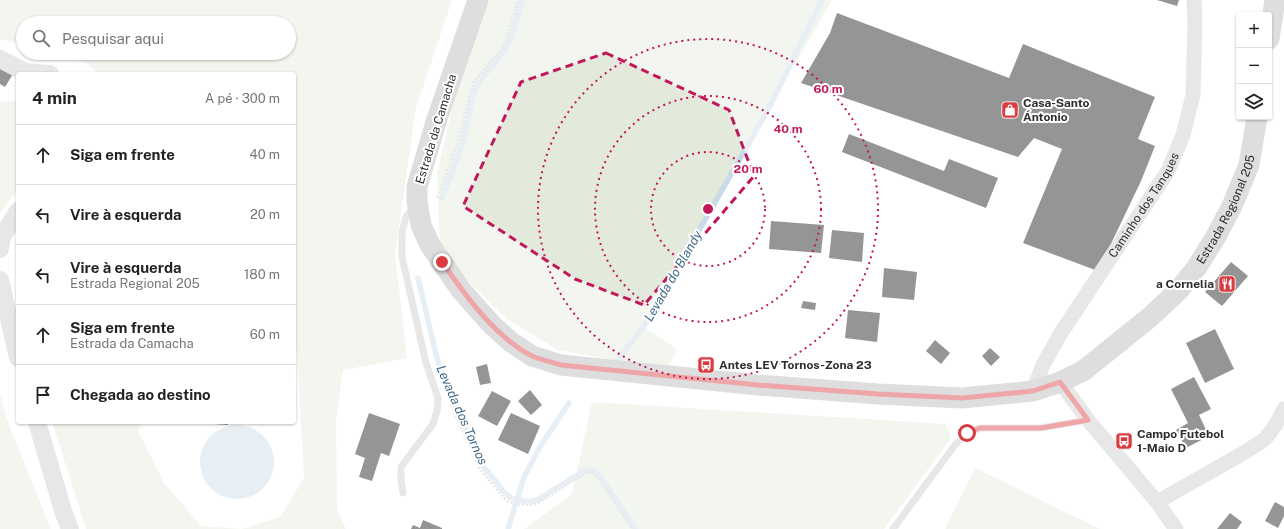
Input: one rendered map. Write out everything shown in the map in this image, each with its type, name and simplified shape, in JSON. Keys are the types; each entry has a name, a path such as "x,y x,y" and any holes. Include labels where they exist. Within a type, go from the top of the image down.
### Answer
{"main road":[{"name":"Estrada da Camacha","path":"478,0 430,142 417,187 417,202 421,225 430,245 461,290 492,325 511,342 532,356 561,365"},
{"path":"1272,20 1275,0"},
{"name":"Estrada Regional 205","path":"561,365 751,384 878,394 962,398 1033,391 1060,382 1083,370 1149,318 1178,291 1197,267 1216,238 1232,206 1246,172 1256,120"}],"street":[{"name":"Caminho dos Tanques","path":"1033,391 1043,365 1059,336 1168,171 1183,135 1193,95 1195,24 1194,0"},
{"path":"0,59 25,72"},
{"path":"0,249 2,237 16,214"},
{"path":"0,280 16,349"},
{"path":"1060,382 1088,420 1158,502 1176,529"},
{"path":"1158,502 1247,451 1265,439 1275,426 1284,409"},
{"path":"38,424 63,511 70,529"}],"lane":[{"path":"403,493 401,467 433,424 438,398 426,363 402,257 402,232 406,217 417,202"},
{"path":"893,529 955,445 967,433 980,428 1041,428 1088,420"}],"path":[{"path":"417,202 438,196 458,142 475,80 502,48 518,0"},
{"path":"438,398 451,404 480,468 507,501 516,504 530,505 538,503 586,473 591,472 600,480 632,529"}],"highlighted area":[{"path":"606,53 729,110 754,176 644,305 575,279 463,206 521,82"}],"shaded area":[{"path":"0,0 452,0 416,108 395,254 407,358 343,370 336,421 337,509 346,529 241,529 280,517 304,478 296,352 296,72 96,72 87,63 76,60 296,60 296,16 16,16 16,43 0,39"},
{"path":"488,0 832,0 643,327 677,349 667,370 558,350 507,319 468,281 440,250 437,172 457,89"},
{"path":"16,101 16,192 0,213 0,102"},
{"path":"0,393 6,417 51,529 0,529"},
{"path":"592,402 946,424 951,438 884,529 524,529 572,494"},
{"path":"53,424 140,424 138,431 164,483 201,526 241,529 86,529"},
{"path":"975,468 1100,529 945,529"}],"water":[{"path":"230,425 244,425 258,431 268,441 274,455 274,469 268,483 258,493 244,499 230,499 216,493 206,483 200,469 200,455 206,441 216,431"}],"building":[{"path":"1157,0 1179,0 1177,6"},
{"path":"837,13 1009,78 1023,44 1155,97 1138,139 1155,146 1141,181 1098,271 1023,243 1062,149 1034,138 1018,157 801,83 830,33"},
{"path":"0,66 13,74 5,87 0,84"},
{"path":"849,134 944,171 949,159 998,178 986,208 842,152"},
{"path":"771,221 824,225 821,253 769,249"},
{"path":"832,230 864,233 862,262 829,258"},
{"name":"a Cornelia","path":"1231,262 1248,276 1222,306 1205,292"},
{"path":"884,268 917,272 914,300 882,297"},
{"path":"803,301 816,303 815,310 801,308"},
{"path":"848,310 880,313 877,342 845,338"},
{"path":"1215,329 1234,369 1205,383 1186,343"},
{"path":"935,340 950,353 941,364 926,351"},
{"path":"990,348 1000,357 991,366 982,356"},
{"path":"487,364 491,383 480,385 476,367"},
{"path":"1194,377 1211,409 1199,415 1209,436 1186,448 1176,430 1188,423 1171,389"},
{"path":"530,390 542,405 531,415 518,401"},
{"path":"492,391 511,401 497,426 478,416"},
{"path":"369,413 400,424 389,456 381,453 372,481 359,477 365,458 355,454"},
{"path":"511,413 540,426 528,454 498,440"},
{"path":"1275,502 1284,507 1284,516 1278,528 1265,521"},
{"path":"1230,513 1242,522 1237,529 1217,529"},
{"path":"423,520 442,529 411,529 413,525 420,528"}],"waterway":[{"name":"Levada dos Tornos","path":"442,198 463,143 473,95 479,82 505,50 511,38 522,0"},
{"name":"Levada do Blandy","path":"619,358 643,328 769,108 822,0"},
{"name":"Levada dos Tornos","path":"418,278 437,358 447,387 483,466 510,497"},
{"name":"Levada do Blandy","path":"508,529 524,477 541,445 569,403"},
{"name":"Levada dos Tornos","path":"514,499 529,502 537,500 584,471 594,470 602,479 635,529"}],"place":[{"name":"Casa-Santo Ántonio","path":"1010,110"},
{"name":"a Cornelia","path":"1227,284"},
{"name":"Antes LEV Tornos-Zona 23","path":"706,365"},
{"name":"Campo Futebol 1-Maio D","path":"1124,441"}],"route":[{"path":"442,262 461,290 492,325 511,342 532,356 561,365 758,385 878,394 962,398 1033,391 1060,382 1088,420 1041,428 980,428 967,433"}]}
